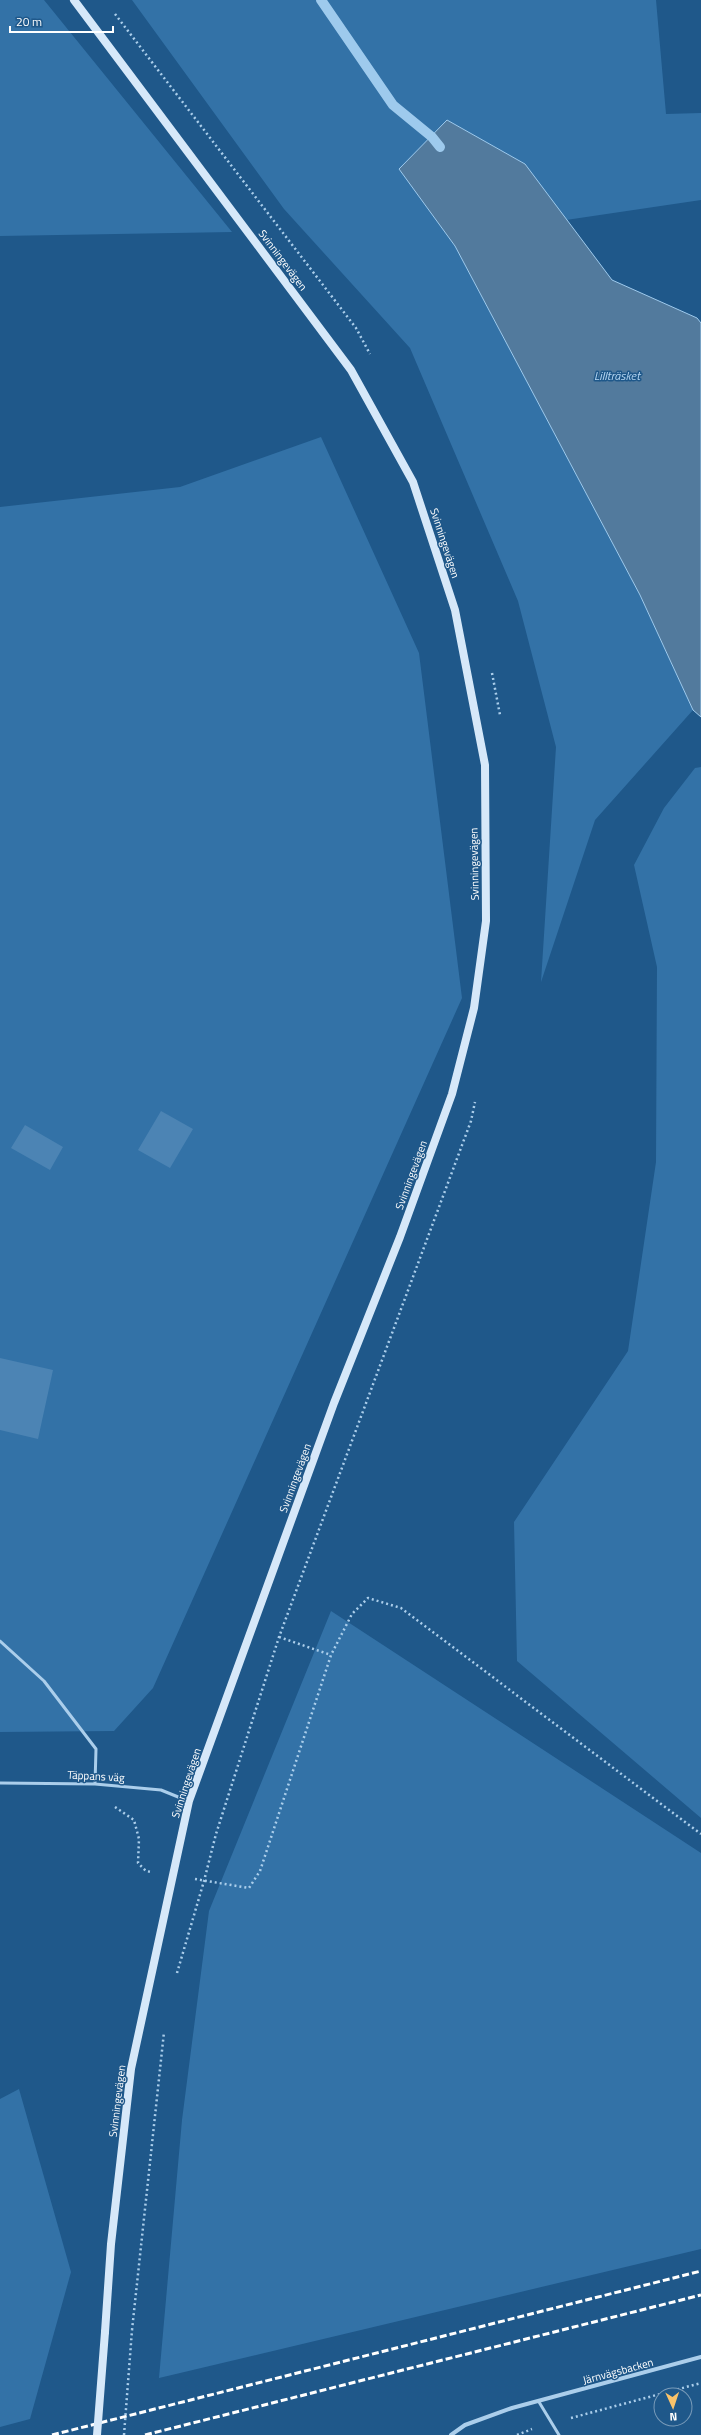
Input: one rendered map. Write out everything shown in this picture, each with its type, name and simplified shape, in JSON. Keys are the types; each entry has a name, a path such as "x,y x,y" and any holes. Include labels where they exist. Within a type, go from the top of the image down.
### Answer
{"main road":[{"name":"Svinningevägen","path":"74,0 351,370 413,482 455,610 485,765 486,921 474,1008 452,1094 400,1237 334,1403 189,1801 131,2070 111,2244 97,2435"}],"street":[{"name":"Järnvägsbacken","path":"451,2435 465,2425 512,2408 539,2402 701,2357"}],"lane":[{"path":"0,1641 44,1681 96,1749 95,1784"},
{"name":"Täppans väg","path":"0,1783 95,1784 161,1790 189,1801"},
{"path":"539,2402 559,2435"}],"path":[{"path":"114,13 356,328 371,356"},
{"path":"491,666 500,718"},
{"path":"176,1976 216,1834 278,1637 471,1121 476,1098"},
{"path":"95,1784 97,1801 115,1807 134,1820 139,1839 138,1863 146,1871 249,1888 260,1871 331,1655 352,1614 368,1598 401,1608 701,1834"},
{"path":"278,1637 331,1655"},
{"path":"124,2435 132,2330 164,2029"},
{"path":"517,2435 701,2383"}],"shaded area":[{"path":"0,0 44,0 232,232 0,236"},
{"path":"132,0 656,0 666,114 701,113 701,200 566,220 525,164 447,120 400,169 455,246 640,595 693,710 595,820 541,982 556,747 518,601 410,348 284,209"},
{"path":"321,437 419,653 462,998 153,1688 114,1731 0,1732 0,507 180,487"},
{"path":"701,767 701,1818 517,1661 514,1522 628,1351 656,1162 657,967 634,865 664,808 695,768"},
{"path":"331,1611 701,1853 701,2249 159,2378 182,2120 209,1911"},
{"path":"19,2089 71,2272 30,2419 0,2427 0,2099"}],"water":[{"name":"Lillträsket","path":"447,120 525,164 612,280 697,318 701,323 701,717 693,710 640,595 455,246 399,169"}],"building":[{"path":"161,1111 193,1129 170,1168 138,1150"},
{"path":"25,1125 63,1147 50,1170 11,1148"},
{"path":"0,1358 53,1370 38,1439 0,1430"}],"waterway":[{"path":"321,0 393,105 432,137 440,147"}],"railway":[{"path":"52,2435 701,2271"},
{"path":"145,2435 701,2295"}]}
